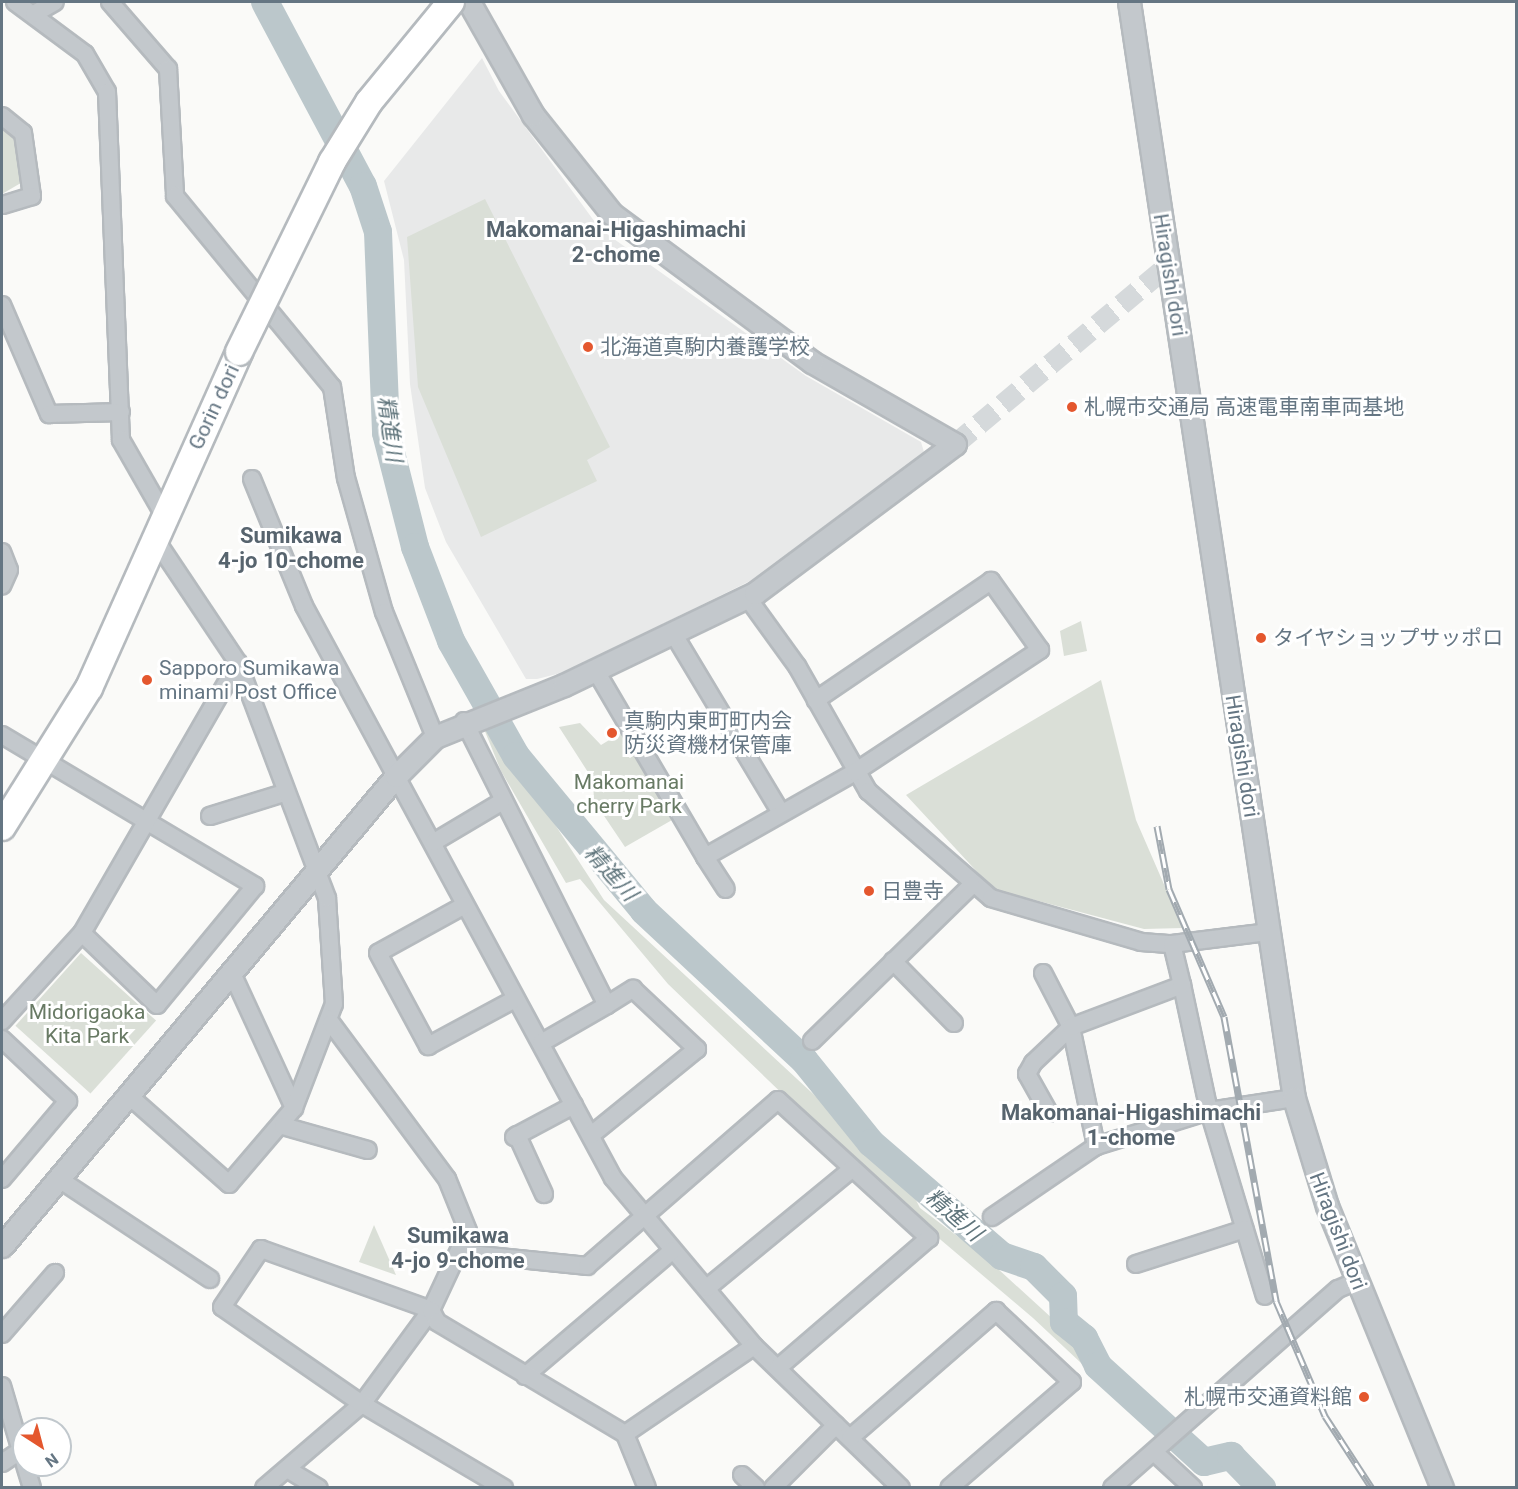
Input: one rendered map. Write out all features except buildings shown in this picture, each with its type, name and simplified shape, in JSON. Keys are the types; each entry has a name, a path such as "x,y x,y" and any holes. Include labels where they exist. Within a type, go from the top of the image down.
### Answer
{"main road":[{"name":"Gorin dori","path":"2,827 89,688 164,515 239,352 332,162 369,102 451,2"}],"street":[{"path":"15,2 85,54 106,92 121,440 164,515"},
{"path":"34,15 56,2"},
{"path":"110,2 168,69 175,196 332,387 346,478 384,612 435,737"},
{"path":"2,1246 231,971 317,875 396,776 435,737 470,719 596,671 747,597 955,444 813,362 612,214 527,107 469,2"},
{"name":"Hiragishi dori","path":"1129,2 1294,1098 1327,1206 1442,1488"},
{"path":"2,116 23,133 32,196 2,205"},
{"path":"2,304 49,414 121,412"},
{"path":"252,479 304,606 434,842 515,999 613,1178 754,1346 901,1488"},
{"path":"128,1094 229,1184 283,1126 294,1108 331,1023 327,898 284,793 238,663 155,539"},
{"path":"2,552 9,570 2,586"},
{"path":"705,857 855,772 1040,651 991,581 816,700"},
{"path":"747,597 816,700 855,772 868,791 972,885 991,898 1141,942 1172,944 1269,933"},
{"path":"673,633 781,813"},
{"path":"2,1021 82,933 148,826 238,663"},
{"path":"596,671 726,889"},
{"path":"470,719 501,802 607,1005"},
{"path":"2,735 43,764 255,886 157,1005 82,933"},
{"path":"210,816 284,793"},
{"path":"434,842 501,802"},
{"path":"812,1041 972,885"},
{"path":"465,905 378,953 428,1046 515,999"},
{"path":"1172,944 1209,1111 1265,1296"},
{"path":"893,961 954,1023"},
{"path":"231,971 294,1108"},
{"path":"1043,973 1071,1027 1096,1146"},
{"path":"1049,1113 1027,1074 1071,1027 1182,985"},
{"path":"541,1043 633,989 696,1048 591,1135"},
{"path":"264,1488 362,1404 431,1310 460,1253 468,1231 447,1179 331,1023"},
{"path":"2,1038 68,1101 2,1179"},
{"path":"992,1217 1096,1146 1209,1111 1294,1098"},
{"path":"460,1253 587,1266 646,1218 778,1100 928,1238 778,1368"},
{"path":"544,1194 516,1136 574,1105"},
{"path":"283,1126 368,1150"},
{"path":"707,1288 852,1169"},
{"path":"59,1179 210,1279"},
{"path":"1136,1264 1245,1229"},
{"path":"504,1488 362,1404 222,1307 261,1249 431,1310 437,1322 625,1434 647,1488"},
{"path":"525,1376 673,1250"},
{"path":"2,1334 55,1273"},
{"path":"1118,1486 1338,1289 1357,1281"},
{"path":"850,1438 996,1311 1072,1382 949,1488"},
{"path":"625,1434 754,1346"},
{"path":"2,1386 12,1421"},
{"path":"772,1488 836,1425"},
{"path":"1158,1448 1193,1488"},
{"path":"287,1469 319,1488"},
{"path":"742,1475 756,1488"}],"shaded area":[{"name":"北海道真駒内養護学校","path":"482,58 499,91 600,229 806,376 921,442 924,452 750,581 565,672 537,679 526,679 446,542 425,488 410,384 404,260 384,181"}],"green space":[{"path":"2,120 18,135 26,180 2,194"},
{"path":"485,199 610,447 587,460 597,481 481,537 418,387 407,237"},
{"path":"1081,621 1087,651 1064,656 1060,631"},
{"path":"1101,680 1136,820 1183,928 1144,929 993,889 906,795"},
{"name":"Makomanai cherry Park","path":"580,723 601,745 629,728 679,816 625,847 594,801 593,780 559,727"},
{"path":"491,726 604,900 906,1180 920,1208 985,1257 1171,1427 1160,1437 1033,1318 889,1196 668,984 580,879 566,883 501,771 484,729"},
{"name":"Midorigaoka Kita Park","path":"81,953 156,1021 90,1093 15,1026"},
{"path":"374,1225 396,1275 359,1262"}],"waterway":[{"name":"精進川","path":"265,2 363,186 378,232 386,433 415,547 451,641 516,756 644,911 804,1060 871,1143 1002,1256 1034,1267 1063,1296 1064,1322 1084,1338 1098,1366 1204,1462 1231,1456 1262,1488"}],"tunnel":[{"path":"955,444 1168,265"}],"railway":[{"path":"1157,826 1169,889 1224,1017 1276,1301 1325,1416 1372,1488"}],"place":[{"name":"北海道真駒内養護学校","path":"588,347"},
{"name":"札幌市交通局 高速電車南車両基地","path":"1072,407"},
{"name":"タイヤショップサッポロ","path":"1261,638"},
{"name":"Sapporo Sumikawa minami Post Office","path":"147,680"},
{"name":"真駒内東町町内会 防災資機材保管庫","path":"612,733"},
{"name":"日豊寺","path":"869,891"},
{"name":"札幌市交通資料館","path":"1364,1397"}],"district":[{"name":"Makomanai-Higashimachi 2-chome","path":"616,242"},
{"name":"Sumikawa 4-jo 10-chome","path":"291,548"},
{"name":"Makomanai-Higashimachi 1-chome","path":"1131,1124"},
{"name":"Sumikawa 4-jo 9-chome","path":"458,1248"}]}
